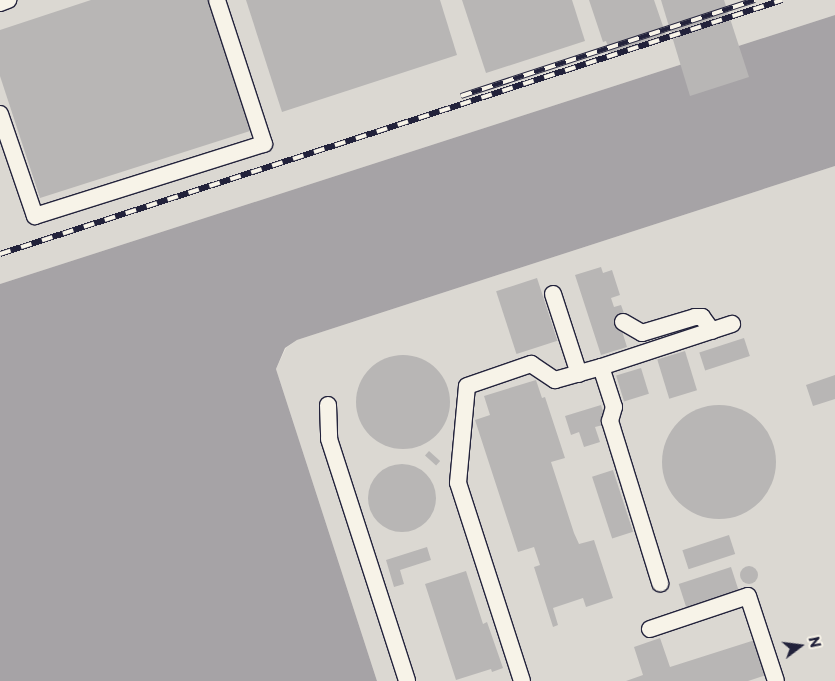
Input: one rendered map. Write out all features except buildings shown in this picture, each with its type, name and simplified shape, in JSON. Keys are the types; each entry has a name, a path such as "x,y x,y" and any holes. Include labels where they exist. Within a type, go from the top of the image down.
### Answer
{"lane":[{"path":"0,3 8,0"},
{"path":"0,114 35,216 264,144 217,0"},
{"path":"553,294 578,374"},
{"path":"623,322 642,333 695,316 702,317 712,330"},
{"path":"522,681 458,483 466,386 532,364 555,380 601,368 732,324"},
{"path":"601,368 614,407 610,421 660,583"},
{"path":"328,405 329,439 407,681"},
{"path":"650,629 748,596 776,681"}],"shaded area":[{"path":"0,0 835,0 835,15 0,284"},
{"path":"835,15 835,166 297,340 285,348 276,369 377,681 0,681 0,284"},
{"path":"835,166 835,681 377,681 276,369 286,348 297,340"}],"railway":[{"path":"461,96 755,0"},
{"path":"0,254 782,0"}]}
